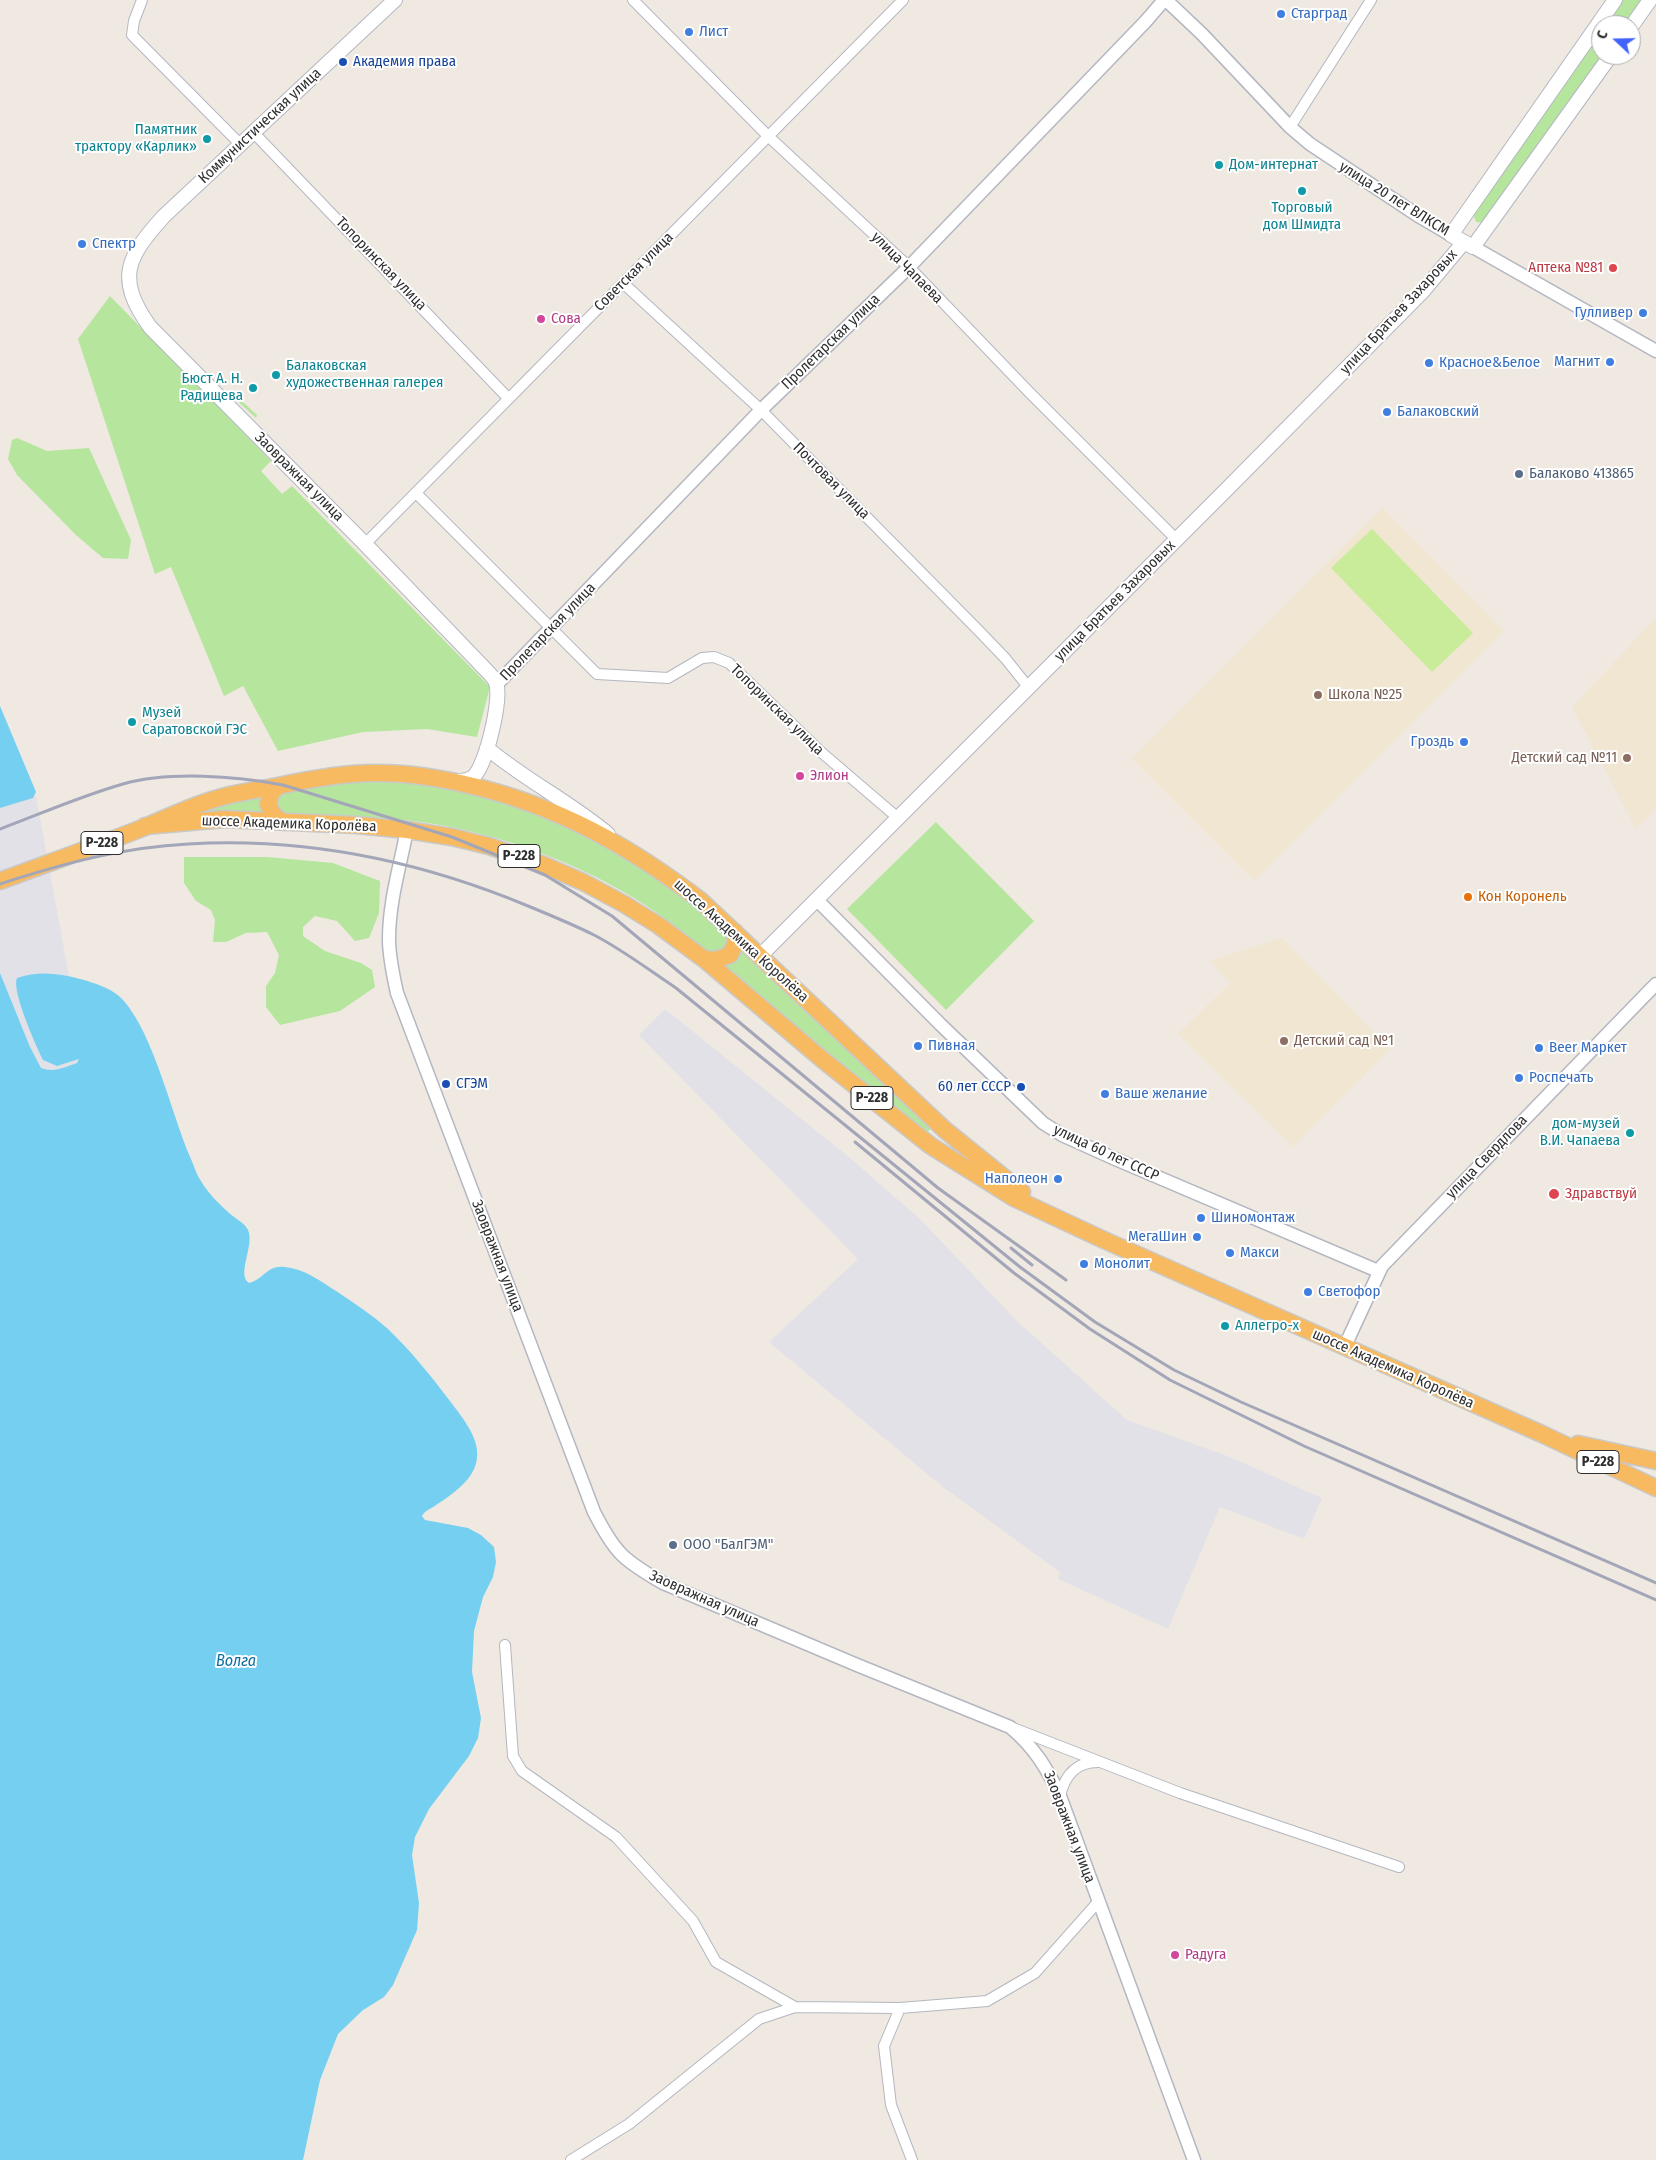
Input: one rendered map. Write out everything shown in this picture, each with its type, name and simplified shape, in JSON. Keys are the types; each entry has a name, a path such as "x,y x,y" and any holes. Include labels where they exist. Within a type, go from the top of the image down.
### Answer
{"highway":[{"name":"шоссе Академика Королёва","path":"145,826 191,807 229,795 351,774 417,775 453,781 545,807 617,842 666,874 700,900 945,1130 992,1169 1055,1216"},
{"path":"278,786 271,793 268,804 274,816 282,821"},
{"name":"шоссе Академика Королёва","path":"145,826 224,819 407,830 452,837 489,846 567,875 624,904 658,925 704,959 824,1060 932,1146 1014,1198 1344,1348 1542,1434 1656,1488"},
{"name":"Р-228","path":"0,881 145,826"},
{"path":"704,959 715,960 730,955 736,942 735,932"},
{"name":"шоссе Академика Королёва","path":"1542,1434 1598,1449 1656,1461"}],"main road":[{"name":"Коммунистическая улица","path":"132,258 137,247 164,216 395,0"},
{"name":"улица Братьев Захаровых","path":"1451,235 1615,0"},
{"path":"1639,15 1650,0"},
{"name":"улица Братьев Захаровых","path":"760,956 1177,540 1469,244 1603,65"},
{"name":"улица 20 лет ВЛКСМ","path":"1451,235 1469,244"},
{"name":"Заовражная улица","path":"132,258 129,279 131,294 137,309 150,327 365,544 487,670 497,684"},
{"path":"453,781 464,781 474,777 482,764 496,710 497,684"},
{"path":"487,748 530,780 577,809 617,842"}],"street":[{"path":"142,0 134,20 132,35 240,144"},
{"name":"улица Чапаева","path":"633,0 768,136 909,267 1028,392 1177,540"},
{"name":"Советская улица","path":"365,544 903,0"},
{"name":"улица 20 лет ВЛКСМ","path":"1165,0 1202,34 1290,127 1329,158 1451,235"},
{"name":"Пролетарская улица","path":"497,684 761,410 909,267 1165,0"},
{"path":"1290,127 1371,0"},
{"name":"Топоринская улица","path":"252,132 508,398"},
{"name":"улица 20 лет ВЛКСМ","path":"1469,244 1656,351"},
{"name":"Почтовая улица","path":"623,283 761,410 980,632 1005,658 1029,688"},
{"name":"Топоринская улица","path":"416,493 598,674 602,676 668,678 702,658 714,657 729,663 821,752 898,818"},
{"name":"Заовражная улица","path":"407,830 391,910 389,938 390,964 397,993 591,1504 609,1540 622,1557 634,1567 663,1583 1010,1727 1026,1740 1049,1772 1060,1796 1194,2160"},
{"name":"улица 60 лет СССР","path":"817,900 940,1025 1043,1123 1113,1158 1378,1271"},
{"name":"улица Свердлова","path":"1344,1348 1378,1271 1656,984"},
{"path":"505,1645 513,1756 522,1771 616,1837 693,1921 716,1962 795,2007"},
{"path":"1010,1727 1180,1793 1399,1867"},
{"path":"1060,1796 1062,1784 1078,1766 1089,1762 1099,1762"},
{"path":"571,2160 629,2124 759,2019 795,2007 900,2008 987,2001 1035,1973 1098,1902"},
{"path":"900,2008 884,2046 891,2105 912,2160"}],"shaded area":[{"name":"Школа №25","path":"1382,508 1504,631 1254,881 1132,759"},
{"name":"Детский сад №11","path":"1656,618 1656,809 1636,829 1572,707"},
{"path":"36,796 69,976 51,973 57,1066 79,1060 78,1063 55,1071 41,1069 0,973 0,808"},
{"name":"Детский сад №1","path":"1282,938 1390,1049 1293,1147 1178,1034 1230,983 1210,961"},
{"path":"665,1009 850,1158 919,1218 1017,1321 1127,1420 1230,1457 1322,1498 1304,1539 1220,1507 1168,1629 1058,1579 1060,1572 943,1487 769,1342 858,1259 639,1035"}],"green space":[{"path":"1621,0 1644,0 1633,15 1611,15"},
{"path":"1591,43 1591,65 1598,65 1485,223 1476,222 1473,214"},
{"path":"110,296 271,461 261,471 282,494 292,486 490,687 477,737 427,729 363,732 278,751 243,686 224,696 171,567 155,574 78,339"},
{"path":"232,392 257,415 256,418 231,395"},
{"path":"17,438 47,451 89,448 131,540 128,559 103,558 76,535 17,475 8,459 12,440"},
{"path":"1372,529 1473,633 1432,672 1331,568"},
{"path":"382,779 483,792 575,825 675,888 727,935 730,941 725,952 710,953 655,912 620,890 557,859 513,843 446,826 407,820 287,817 274,807 277,795 287,789"},
{"path":"261,792 263,815 170,820"},
{"path":"936,822 1034,921 946,1010 847,909"},
{"path":"184,857 267,857 333,863 380,881 379,913 369,938 355,941 337,921 315,916 303,927 303,936 325,951 361,963 372,970 375,987 340,1011 280,1025 266,1007 266,986 275,973 279,955 267,932 246,933 226,942 213,942 215,920 211,910 196,901 184,883"},
{"path":"745,949 933,1127 925,1134 715,965 735,957"}],"water":[{"path":"0,706 36,792 33,798 0,808"},
{"name":"Волга","path":"0,973 30,1047 41,1068 46,1069 64,1068 77,1063 79,1059 57,1066 43,1060 21,1006 16,984 17,978 41,974 64,975 98,985 120,997 135,1016 153,1054 199,1178 217,1202 248,1230 250,1236 244,1273 249,1283 259,1279 274,1268 292,1268 306,1273 363,1309 388,1329 421,1364 464,1420 476,1443 477,1458 468,1479 456,1491 426,1511 422,1516 425,1520 468,1528 481,1535 494,1547 496,1562 493,1577 483,1597 474,1631 472,1672 481,1718 478,1738 469,1756 429,1809 415,1837 412,1855 419,1903 417,1930 393,1985 384,1997 363,2010 338,2034 320,2080 303,2160 0,2160"}],"railway":[{"path":"0,829 123,784 161,777 224,777 283,785 452,837 545,875 612,916 938,1188 1066,1280"},
{"path":"0,884 69,863 140,849 188,844 275,844 319,849 404,865 446,876 487,890 553,916 605,941 676,988 1020,1267 1095,1322 1174,1370 1241,1402 1656,1583"},
{"path":"855,1142 1014,1273 1090,1329 1170,1380 1304,1446 1656,1600"},
{"path":"1011,1248 1032,1265"}],"place":[{"name":"Старград","path":"1281,14"},
{"name":"Лист","path":"689,32"},
{"name":"Академия права","path":"343,62"},
{"name":"Памятник трактору «Карлик»","path":"207,139"},
{"name":"Дом-интернат","path":"1219,165"},
{"name":"Торговый дом Шмидта","path":"1302,191"},
{"name":"Спектр","path":"82,244"},
{"name":"Аптека №81","path":"1613,268"},
{"name":"Гулливер","path":"1643,313"},
{"name":"Сова","path":"541,319"},
{"name":"Магнит","path":"1610,362"},
{"name":"Красное&Белое","path":"1429,363"},
{"name":"Балаковская художественная галерея","path":"276,375"},
{"name":"Бюст А. Н. Радищева","path":"253,388"},
{"name":"Балаковский","path":"1387,412"},
{"name":"Балаково 413865","path":"1519,474"},
{"name":"Школа №25","path":"1318,695"},
{"name":"Музей Саратовской ГЭС","path":"132,722"},
{"name":"Гроздь","path":"1464,742"},
{"name":"Детский сад №11","path":"1627,758"},
{"name":"Элион","path":"800,776"},
{"name":"Кон Коронель","path":"1468,897"},
{"name":"Детский сад №1","path":"1284,1041"},
{"name":"Пивная","path":"918,1046"},
{"name":"Beer Маркет","path":"1539,1048"},
{"name":"Роспечать","path":"1519,1078"},
{"name":"СГЭМ","path":"446,1084"},
{"name":"60 лет СССР","path":"1021,1087"},
{"name":"Ваше желание","path":"1105,1094"},
{"name":"дом-музей В.И. Чапаева","path":"1630,1133"},
{"name":"Наполеон","path":"1058,1179"},
{"name":"Здравствуй","path":"1554,1194"},
{"name":"Шиномонтаж","path":"1201,1218"},
{"name":"МегаШин","path":"1197,1237"},
{"name":"Макси","path":"1230,1253"},
{"name":"Монолит","path":"1084,1264"},
{"name":"Светофор","path":"1308,1292"},
{"name":"Аллегро-х","path":"1225,1326"},
{"name":"ООО \"БалГЭМ\"","path":"673,1545"},
{"name":"Радуга","path":"1175,1955"}]}
